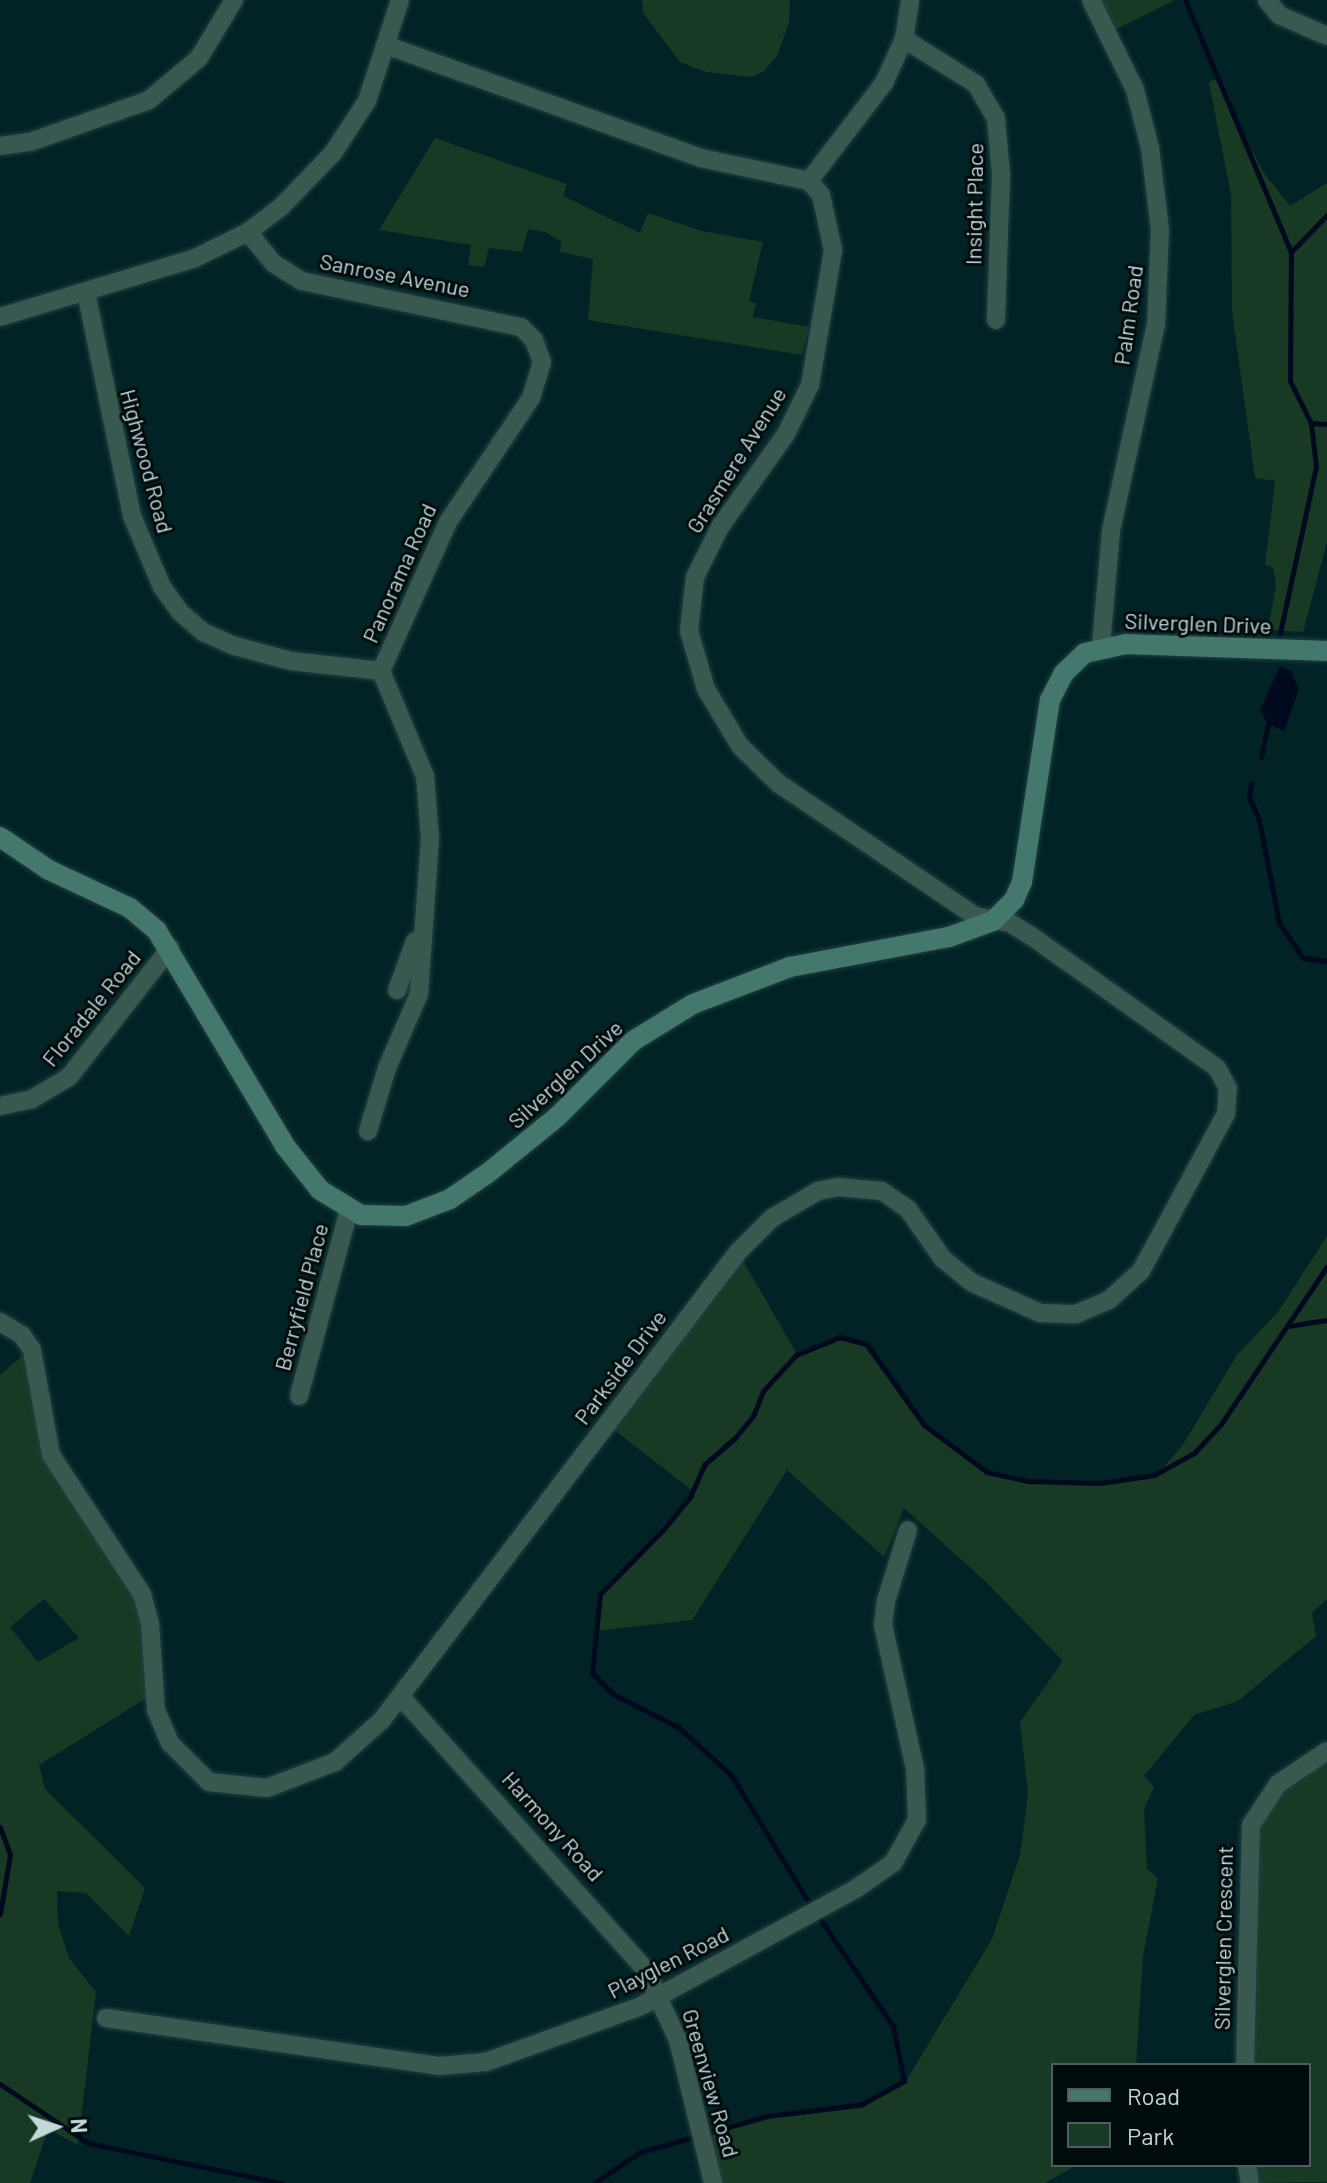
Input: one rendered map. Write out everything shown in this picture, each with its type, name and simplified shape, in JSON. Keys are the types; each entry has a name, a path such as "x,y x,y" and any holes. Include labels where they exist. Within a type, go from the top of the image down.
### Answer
{"street":[{"path":"0,146 61,133 149,100 199,58 234,0"},
{"path":"0,317 195,258 248,232 297,193 333,153 367,101 389,46 400,0"},
{"path":"389,46 701,158 809,181 869,107 904,39 910,0"},
{"name":"Palm Road","path":"1091,0 1135,90 1150,148 1160,230 1156,324 1111,531 1101,646"},
{"path":"1267,0 1279,15 1327,36"},
{"name":"Insight Place","path":"904,39 976,84 996,118 1001,175 996,320"},
{"name":"Grasmere Avenue","path":"809,181 828,213 833,250 817,354 794,421 703,556 689,613 694,660 706,689 759,768 975,916 993,921"},
{"name":"Sanrose Avenue","path":"248,232 273,263 302,281 506,321 528,332 540,351"},
{"name":"Highwood Road","path":"86,292 132,516 162,587 180,612 203,632 235,646 291,661 381,671"},
{"name":"Panorama Road","path":"368,1131 387,1068 419,994 420,927 430,838 428,793 381,671 459,501 531,398 542,373 540,351"},
{"name":"Silverglen Drive","path":"0,837 49,870 130,908 170,948 285,1146 320,1190 349,1210 392,1218 450,1199 557,1117 633,1041 693,1004 805,963 961,935 993,921 1014,900 1022,882 1050,700 1073,662 1101,646 1327,651"},
{"name":"Parkside Drive","path":"0,1322 22,1335 32,1350 51,1455 142,1594 150,1623 156,1710 170,1743 193,1772 232,1788 297,1781 365,1739 738,1252 795,1202 838,1187 882,1191 908,1209 955,1270 1040,1313 1060,1316 1090,1309 1118,1294 1141,1271 1226,1114 1223,1077 1031,936 1010,923 993,921"},
{"name":"Panorama Road","path":"397,990 420,927"},
{"name":"Floradale Road","path":"0,1106 32,1099 69,1077 170,948"},
{"name":"Berryfield Place","path":"299,1396 349,1210"},
{"name":"Playglen Road","path":"106,2018 451,2066 510,2056 660,1996 823,1907 893,1863 917,1820 915,1769 883,1625 888,1591 908,1530"},
{"name":"Harmony Road","path":"400,1696 613,1928 660,1996"},
{"name":"Silverglen Crescent","path":"1245,2063 1251,1825 1278,1784 1327,1751"},
{"name":"Greenview Road","path":"660,1996 701,2118 713,2183"}],"green space":[{"path":"642,0 790,0 789,23 777,56 763,72 751,77 706,72 680,62 643,13"},
{"path":"1092,0 1175,0 1109,33"},
{"path":"1216,79 1263,172 1290,206 1327,183 1327,542 1303,632 1268,630 1276,585 1273,567 1265,565 1275,481 1255,478 1232,311 1231,195 1209,82"},
{"path":"435,138 567,184 563,196 640,233 648,213 702,231 763,242 749,301 756,303 753,317 809,327 802,355 588,320 593,259 560,252 561,241 545,232 528,229 522,252 489,248 484,267 468,265 471,245 379,230"},
{"path":"1327,1236 1327,1599 1312,1613 1316,1636 1238,1701 1194,1715 1144,1776 1154,1787 1144,1809 1147,1869 1158,1878 1143,1956 1136,2063 1051,2063 1051,2167 1073,2167 1045,2183 714,2183 704,2135 767,2119 862,2108 905,2083 992,1939 1020,1855 1028,1794 1020,1722 1063,1661 984,1580 904,1508 884,1557 787,1470 692,1620 595,1631 602,1596 665,1532 694,1492 608,1425 738,1252 798,1356 839,1340 864,1346 923,1427 991,1476 1101,1484 1157,1475 1182,1446 1237,1355 1278,1312"},
{"path":"30,1349 42,1428 141,1594 153,1694 39,1765 45,1789 145,1888 129,1936 86,1893 57,1891 58,1924 69,1958 96,1992 78,2145 48,2129 30,2183 0,2183 0,1375","holes":["44,1599 79,1638 38,1662 10,1627"]},
{"path":"1327,1750 1327,2182 1249,2183 1246,2167 1311,2167 1311,2063 1244,2063 1254,1816"}],"water":[{"path":"1280,666 1291,671 1299,689 1284,731 1268,724 1260,710"}],"waterway":[{"path":"1185,0 1291,252"},
{"path":"1280,633 1316,467 1311,423 1290,381 1291,252 1327,215"},
{"path":"1311,423 1327,424"},
{"path":"1261,757 1269,718"},
{"path":"1251,783 1249,797 1259,820 1279,923 1303,958 1327,961"},
{"path":"812,1908 731,1775 678,1727 613,1694 592,1673 600,1594 663,1530 690,1497 705,1464 735,1438 753,1416 763,1391 796,1355 840,1337 867,1344 924,1425 987,1472 1028,1481 1100,1483 1154,1475 1194,1453 1221,1424 1327,1266"},
{"path":"1288,1326 1327,1320"},
{"path":"0,1827 10,1855 0,1914"},
{"path":"594,2183 640,2152 767,2116 862,2104 904,2081 893,2026 818,1916"},
{"path":"0,2084 88,2143 282,2183"}]}
